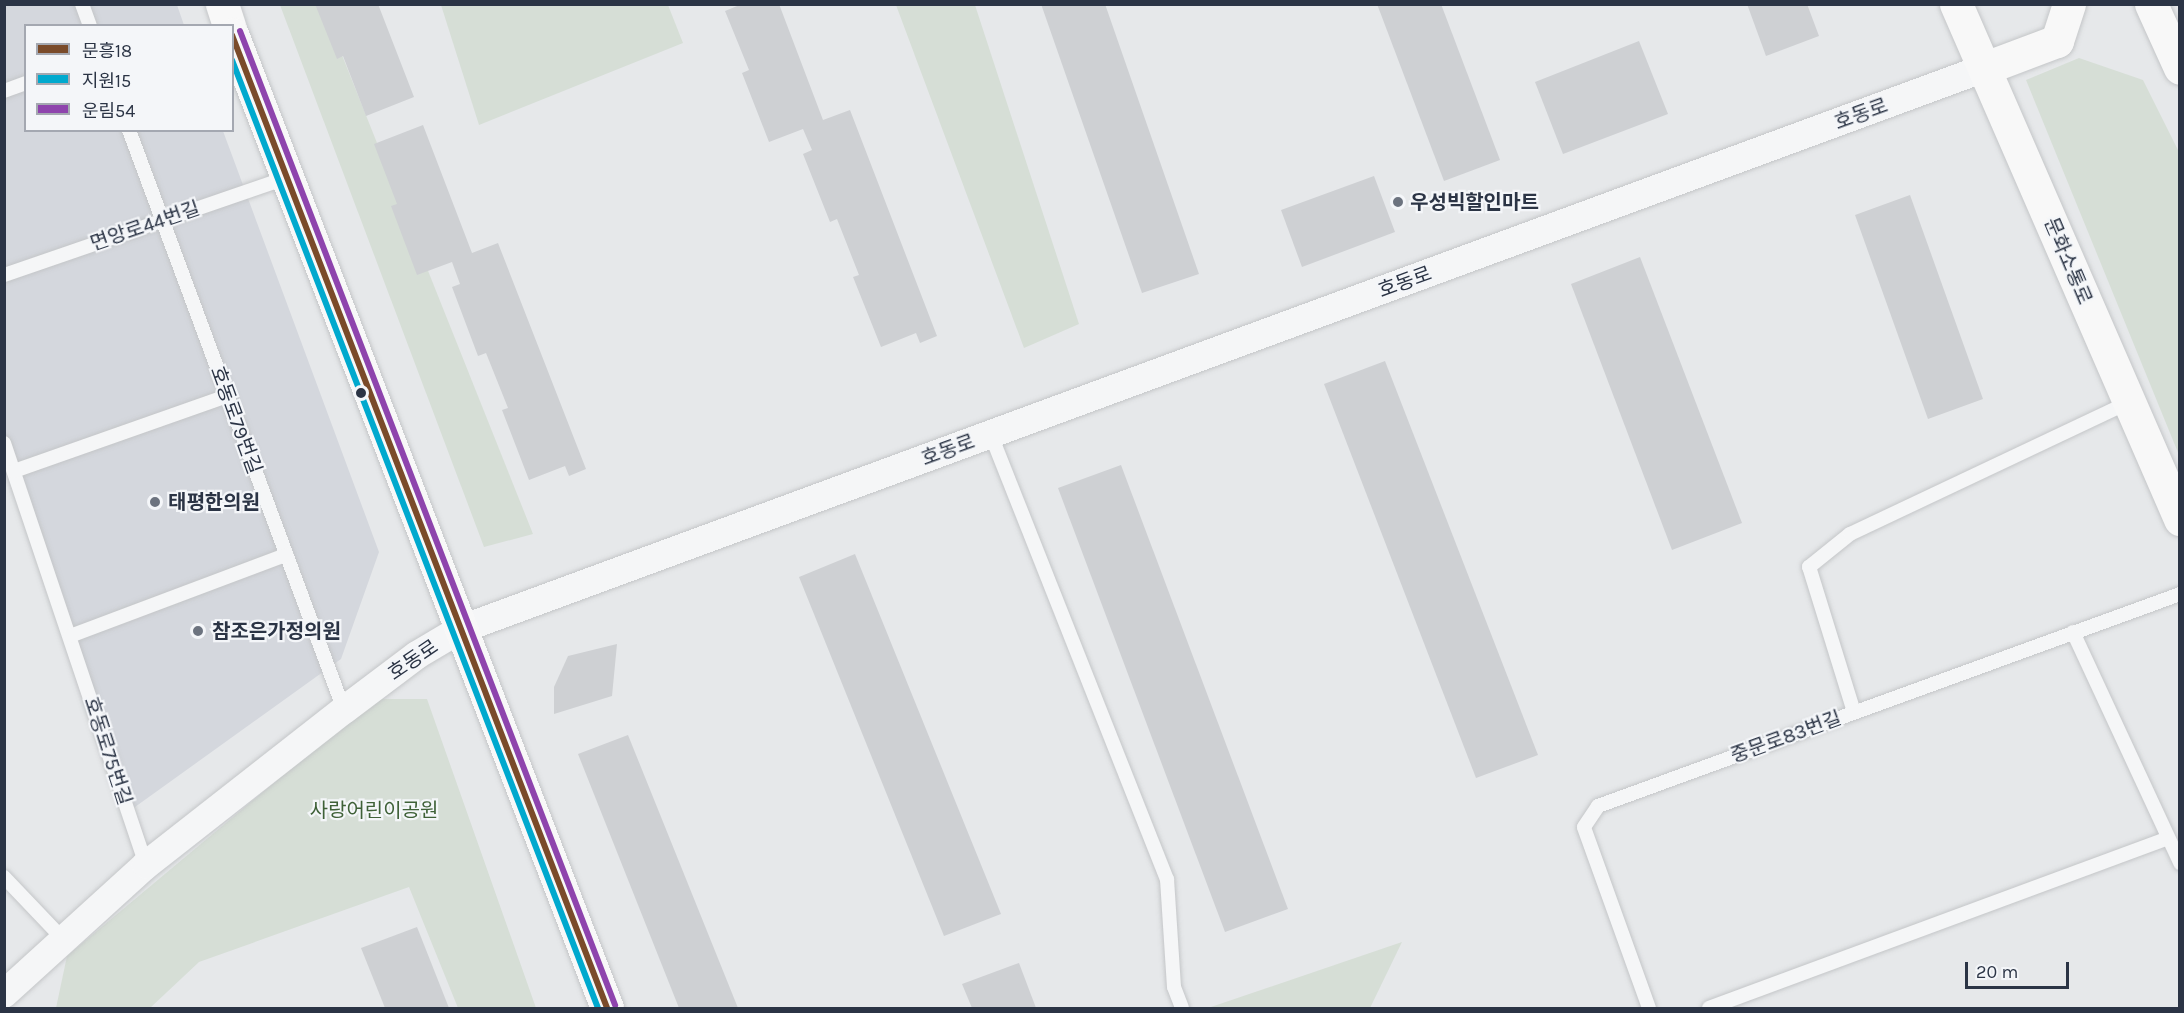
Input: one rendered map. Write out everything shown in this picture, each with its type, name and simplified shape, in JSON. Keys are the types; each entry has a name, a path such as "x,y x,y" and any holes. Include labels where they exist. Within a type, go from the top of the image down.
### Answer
{"main road":[{"path":"222,4 229,24"},
{"name":"문화소통로","path":"1956,4 2180,519"},
{"path":"1985,68 2057,41 2069,4"},
{"path":"2151,4 2180,68"},
{"path":"234,39 459,630 607,1008"}],"street":[{"name":"호동로","path":"4,994 146,865 417,655 459,630 1985,68"}],"lane":[{"path":"82,4 89,24"},
{"path":"4,91 24,84"},
{"name":"호동로79번길","path":"130,132 344,710"},
{"name":"면앙로44번길","path":"4,275 285,178"},
{"path":"14,471 227,396"},
{"path":"1854,712 1809,567 1850,534 2129,402"},
{"path":"990,435 1167,879 1174,987 1182,1008"},
{"name":"호동로75번길","path":"4,443 146,865"},
{"path":"70,636 286,555"},
{"name":"중문로83번길","path":"1649,1008 1584,827 1598,806 2180,594"},
{"path":"2073,632 2180,863"},
{"path":"1709,1008 2167,839"},
{"path":"4,877 64,940"}],"shaded area":[{"path":"4,5 177,5 184,24 24,24 24,132 223,132 379,552 341,659 128,812 5,447"}],"green space":[{"path":"280,5 322,5 533,534 484,547"},
{"path":"441,5 668,5 683,43 479,125"},
{"path":"896,5 975,5 1079,324 1024,348"},
{"path":"2079,58 2143,80 2179,152 2179,455 2026,80"},
{"name":"사랑어린이공원","path":"374,699 427,699 536,1008 458,1008 409,887 199,962 150,1008 56,1008 67,956"},
{"path":"1402,942 1370,1008 1208,1008"}],"building":[{"path":"315,4 378,4 414,97 366,116 343,56 337,59"},
{"path":"742,4 779,4 823,120 850,110 937,336 920,343 916,333 881,347 853,277 859,275 837,219 830,222 803,154 812,150 803,129 769,142 742,73 749,70 725,11"},
{"path":"1041,4 1105,4 1199,274 1142,293"},
{"path":"1377,4 1441,4 1500,160 1444,181"},
{"path":"1747,4 1807,4 1819,36 1766,56"},
{"path":"1639,41 1668,114 1563,154 1535,82"},
{"path":"423,125 472,253 498,243 586,469 569,476 565,466 529,480 502,410 508,408 486,353 478,356 452,287 460,284 452,262 417,275 391,206 397,204 374,144"},
{"path":"1374,176 1395,232 1302,267 1281,210"},
{"path":"1910,195 1983,399 1928,419 1855,215"},
{"path":"1640,257 1742,523 1672,550 1571,284"},
{"path":"1385,361 1538,755 1476,778 1324,384"},
{"path":"1121,465 1288,909 1225,932 1058,488"},
{"path":"855,554 1001,914 944,936 799,577"},
{"path":"617,644 612,696 554,714 554,687 568,656"},
{"path":"628,735 738,1008 679,1008 578,754"},
{"path":"417,927 449,1008 385,1008 361,948"},
{"path":"1019,963 1036,1008 972,1008 962,984"}],"transit line":[{"name":"운림54","path":"240,31 615,1005"},
{"name":"문흥18","path":"234,40 607,1008"},
{"name":"지원15","path":"234,65 598,1008"}],"place":[{"name":"우성빅할인마트","path":"1398,202"},
{"name":"태평한의원","path":"155,502"},
{"name":"참조은가정의원","path":"198,631"}]}
